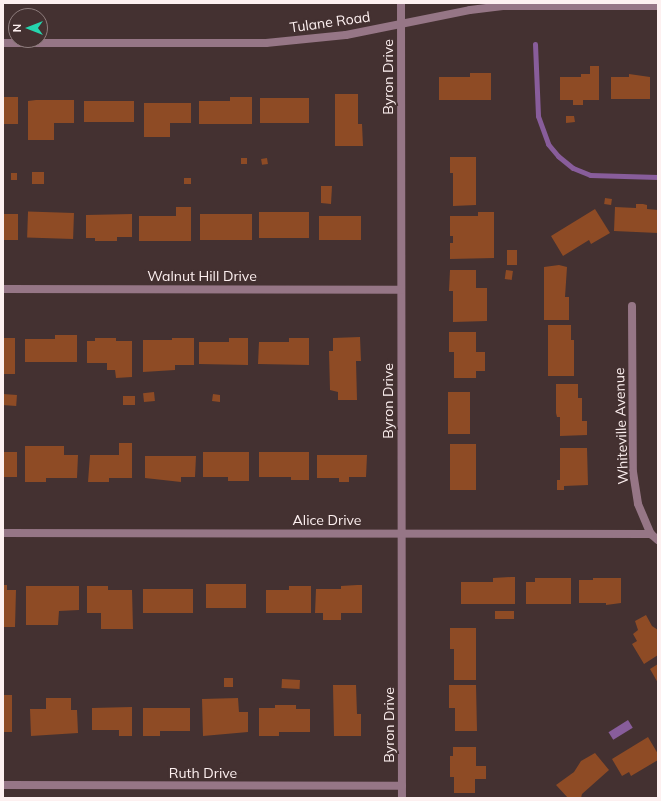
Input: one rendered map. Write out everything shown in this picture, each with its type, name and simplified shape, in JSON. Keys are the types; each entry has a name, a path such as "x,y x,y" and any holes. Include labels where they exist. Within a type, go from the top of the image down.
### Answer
{"street":[{"name":"Byron Drive","path":"401,3 402,798"},
{"name":"Tulane Road","path":"3,43 266,43 326,38 470,10 503,6 645,4 658,6"},
{"name":"Walnut Hill Drive","path":"3,289 401,290"},
{"name":"Whiteville Avenue","path":"632,306 633,472 638,504 651,534 658,540"},
{"name":"Alice Drive","path":"3,533 651,534"},
{"name":"Ruth Drive","path":"3,785 402,786"}],"shaded area":[{"path":"628,720 633,728 613,740 608,732"}],"building":[{"path":"590,66 599,66 599,100 583,100 583,105 573,105 573,100 560,100 560,77 581,77 581,74 590,74"},
{"path":"470,73 491,73 491,100 439,100 439,77 470,77"},
{"path":"629,74 650,77 650,99 611,99 611,77 629,77"},
{"path":"335,94 358,94 358,124 362,124 363,146 335,146"},
{"path":"3,97 18,97 18,124 3,124"},
{"path":"230,97 252,97 252,124 199,124 199,101 230,101"},
{"path":"260,98 309,98 309,123 260,123"},
{"path":"74,100 74,123 54,123 54,140 28,140 28,101"},
{"path":"84,101 134,101 134,122 84,122"},
{"path":"144,103 191,103 191,123 170,123 170,137 144,137"},
{"path":"566,116 574,116 575,122 566,123"},
{"path":"450,157 476,157 476,205 453,206 453,173 450,173"},
{"path":"241,158 247,158 247,164 241,164"},
{"path":"267,158 268,164 262,165 261,159"},
{"path":"32,172 44,172 44,184 32,184"},
{"path":"11,173 17,173 17,180 11,180"},
{"path":"184,178 191,178 191,184 184,184"},
{"path":"321,186 332,186 331,204 321,203"},
{"path":"605,198 612,199 611,205 604,204"},
{"path":"636,204 647,205 647,209 658,210 658,233 614,231 615,207 636,208"},
{"path":"176,207 191,207 191,241 139,241 139,216 176,216"},
{"path":"595,209 610,233 591,244 589,240 563,256 551,236"},
{"path":"28,211 74,213 73,239 27,237"},
{"path":"259,212 309,212 309,238 259,238"},
{"path":"478,212 494,212 494,258 450,259 450,243 453,243 453,236 450,236 450,216 478,216"},
{"path":"3,214 18,214 18,240 3,240"},
{"path":"132,214 132,237 117,237 117,241 95,241 95,238 86,238 86,215"},
{"path":"200,214 252,214 252,240 200,240"},
{"path":"319,216 361,216 361,240 319,240"},
{"path":"507,250 517,250 517,265 507,265"},
{"path":"559,265 567,267 565,297 569,297 569,320 544,320 544,267"},
{"path":"450,270 476,270 476,288 487,288 487,321 453,322 453,291 449,291"},
{"path":"506,270 513,271 512,280 505,279"},
{"path":"548,325 571,325 571,340 574,340 574,376 548,376"},
{"path":"449,332 476,332 476,352 485,352 485,371 476,371 476,378 454,378 454,352 449,352"},
{"path":"55,335 77,335 77,362 25,362 25,339 55,339"},
{"path":"360,337 361,361 356,361 357,400 338,400 338,392 330,390 329,351 333,351 333,338"},
{"path":"3,338 15,338 15,374 3,374"},
{"path":"95,338 116,338 116,341 132,341 132,377 116,378 115,370 107,370 107,363 87,363 87,341 95,341"},
{"path":"172,338 194,338 194,365 175,365 175,370 143,372 143,340 172,340"},
{"path":"229,338 248,338 248,365 199,364 199,342 229,342"},
{"path":"289,338 309,338 309,365 258,364 259,342 289,342"},
{"path":"556,384 578,384 578,398 582,398 582,421 587,421 587,435 560,436 560,417 557,417 556,413"},
{"path":"154,392 155,401 144,402 143,393"},
{"path":"448,392 470,392 470,434 448,434"},
{"path":"3,394 17,395 16,406 3,405"},
{"path":"213,394 220,395 220,402 212,401"},
{"path":"123,396 135,396 135,405 123,405"},
{"path":"119,443 132,443 132,478 109,478 109,482 88,482 90,455 119,455"},
{"path":"450,444 476,444 476,490 450,490"},
{"path":"25,446 64,446 64,455 78,455 77,478 46,478 46,482 25,482"},
{"path":"560,448 587,448 588,485 564,486 564,490 557,490 557,480 560,480"},
{"path":"3,452 17,452 17,477 3,477"},
{"path":"203,452 249,452 249,481 228,481 228,477 203,477"},
{"path":"259,452 309,452 309,480 291,480 291,477 259,477"},
{"path":"317,455 367,455 366,477 349,477 349,482 339,482 339,478 317,478"},
{"path":"145,456 196,456 195,477 181,477 181,482 145,478"},
{"path":"515,577 515,604 461,604 461,582 493,582 493,578"},
{"path":"535,578 571,578 571,604 526,604 526,582 535,582"},
{"path":"593,578 621,578 621,603 606,605 606,603 579,603 579,580 593,580"},
{"path":"206,584 246,584 246,608 206,608"},
{"path":"3,585 7,585 7,590 16,590 15,627 3,627"},
{"path":"362,585 362,613 341,613 341,620 323,620 323,613 315,613 316,589 341,589 341,586"},
{"path":"26,586 79,586 79,610 59,611 58,625 26,625"},
{"path":"87,586 108,586 108,590 132,590 133,629 101,629 101,613 87,613"},
{"path":"289,586 311,586 311,613 266,613 266,590 289,590"},
{"path":"143,589 193,589 193,613 143,613"},
{"path":"495,611 514,611 514,619 495,619"},
{"path":"646,615 652,626 658,630 658,655 644,664 632,644 637,641 633,634 638,630 635,621"},
{"path":"450,628 476,628 476,680 454,680 454,649 450,649"},
{"path":"658,664 658,683 650,669"},
{"path":"224,678 233,678 233,687 224,687"},
{"path":"282,679 300,680 300,689 282,688"},
{"path":"333,685 356,685 357,714 361,714 361,736 334,736"},
{"path":"449,685 476,685 477,731 455,731 455,708 449,708"},
{"path":"3,695 12,695 12,732 3,732"},
{"path":"46,698 71,698 71,710 77,710 78,733 31,736 30,709 46,709"},
{"path":"238,698 239,712 248,712 248,732 203,736 202,699"},
{"path":"275,705 296,705 296,709 310,709 310,732 279,732 279,736 259,736 259,708 275,708"},
{"path":"132,707 132,736 119,736 119,730 92,730 92,708"},
{"path":"143,708 190,708 190,731 160,731 160,736 143,736"},
{"path":"648,737 658,754 658,760 631,776 629,772 622,776 612,759"},
{"path":"453,747 476,747 476,766 486,766 486,779 475,779 475,793 454,793 454,777 450,777 450,756 453,756"},
{"path":"595,753 609,770 582,794 581,798 568,798 556,785 574,772 581,761"}],"waterway":[{"path":"535,44 538,116 548,144 558,156 573,168 590,175 658,177"}]}
